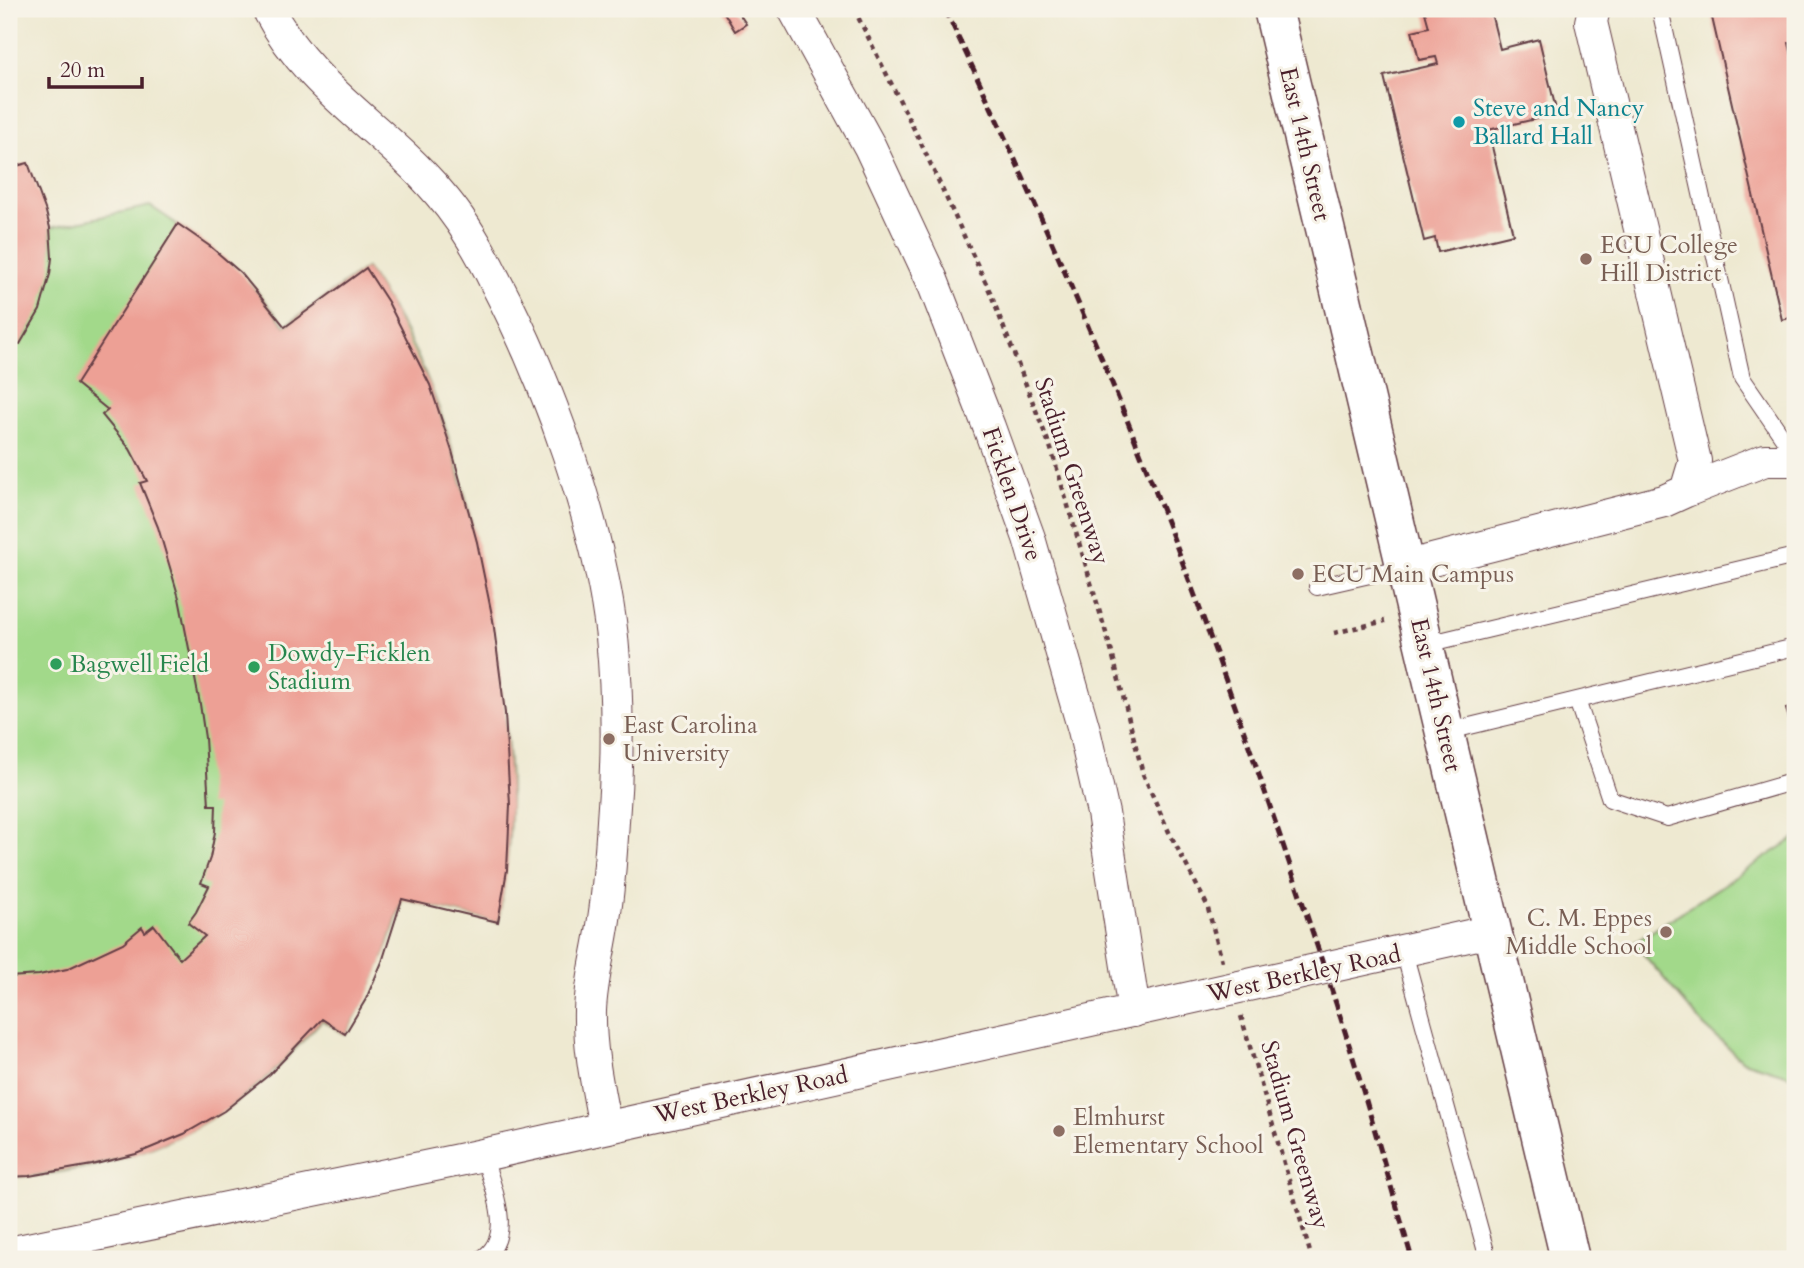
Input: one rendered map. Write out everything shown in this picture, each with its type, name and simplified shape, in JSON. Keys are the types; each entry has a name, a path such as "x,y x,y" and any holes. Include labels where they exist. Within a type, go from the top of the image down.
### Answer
{"street":[{"path":"268,9 281,33 303,62 336,98 390,144 440,193 474,243 496,281 525,345 581,497 604,589 616,685 616,770 611,859 590,1009 590,1034 605,1127"},
{"name":"Ficklen Drive","path":"794,9 870,147 927,269 1029,538 1084,730 1100,801 1134,1011"},
{"name":"East 14th Street","path":"1273,9 1570,1259"},
{"path":"1594,9 1591,22 1695,461 1686,491"},
{"path":"1405,567 1664,501 1785,449"},
{"name":"West Berkley Road","path":"9,1253 69,1250 605,1127 1491,932"}],"lane":[{"path":"1660,9 1742,378 1785,449"},
{"path":"1423,645 1795,556"},
{"path":"1317,587 1405,567"},
{"path":"1445,732 1791,648"},
{"path":"1577,700 1610,799 1667,818 1795,782"},
{"path":"1404,952 1488,1259"},
{"path":"481,1259 496,1243 500,1226 483,1155"}],"path":[{"name":"Stadium Greenway","path":"854,9 919,139 999,316 1051,449 1112,653 1143,774 1207,905 1221,957"},
{"name":"Stadium Greenway","path":"1243,1020 1312,1259"}],"green space":[{"name":"Dowdy-Ficklen Stadium","path":"150,206 188,232 239,274 285,326 366,268 409,340 441,413 459,472 490,621 509,760 509,835 503,893 498,922 402,899 378,969 345,1034 322,1020 290,1055 242,1097 181,1135 115,1160 45,1174 9,1177 9,343 20,344 41,302 50,259 50,228"},
{"path":"1795,838 1795,1077 1743,1061 1704,1026 1634,943"}],"building":[{"path":"722,9 736,9 746,24 735,31"},
{"name":"Steve and Nancy Ballard Hall","path":"1424,9 1490,9 1500,49 1539,39 1557,114 1488,130 1513,234 1438,252 1435,238 1424,241 1384,76 1438,64 1436,57 1419,60 1412,31 1429,27"},
{"path":"1710,9 1795,9 1795,41 1789,43 1795,69 1795,324 1793,317 1782,320"},
{"path":"28,163 46,212 52,258 40,310 20,344 9,343 9,168"},
{"name":"Dowdy-Ficklen Stadium","path":"178,224 211,247 241,273 285,327 366,268 388,302 430,385 452,451 477,542 493,620 505,713 510,805 507,870 498,922 402,899 382,962 366,999 345,1034 322,1019 270,1074 224,1111 184,1134 136,1154 92,1165 9,1177 9,977 39,975 67,969 123,943 142,927 145,932 154,925 180,959 205,936 188,923 209,886 201,883 215,832 216,805 209,805 205,738 179,598 158,527 140,483 147,481 130,449 102,415 108,410 76,384"},
{"path":"1795,706 1795,740 1786,709"}],"railway":[{"path":"945,9 1081,309 1190,581 1246,736 1337,1006 1412,1259"}],"place":[{"name":"Steve and Nancy Ballard Hall","path":"1459,122"},
{"name":"ECU College Hill District","path":"1586,259"},
{"name":"ECU Main Campus","path":"1298,574"},
{"name":"Bagwell Field","path":"56,664"},
{"name":"Dowdy-Ficklen Stadium","path":"254,667"},
{"name":"East Carolina University","path":"609,739"},
{"name":"C. M. Eppes Middle School","path":"1666,932"},
{"name":"Elmhurst Elementary School","path":"1059,1131"}]}
